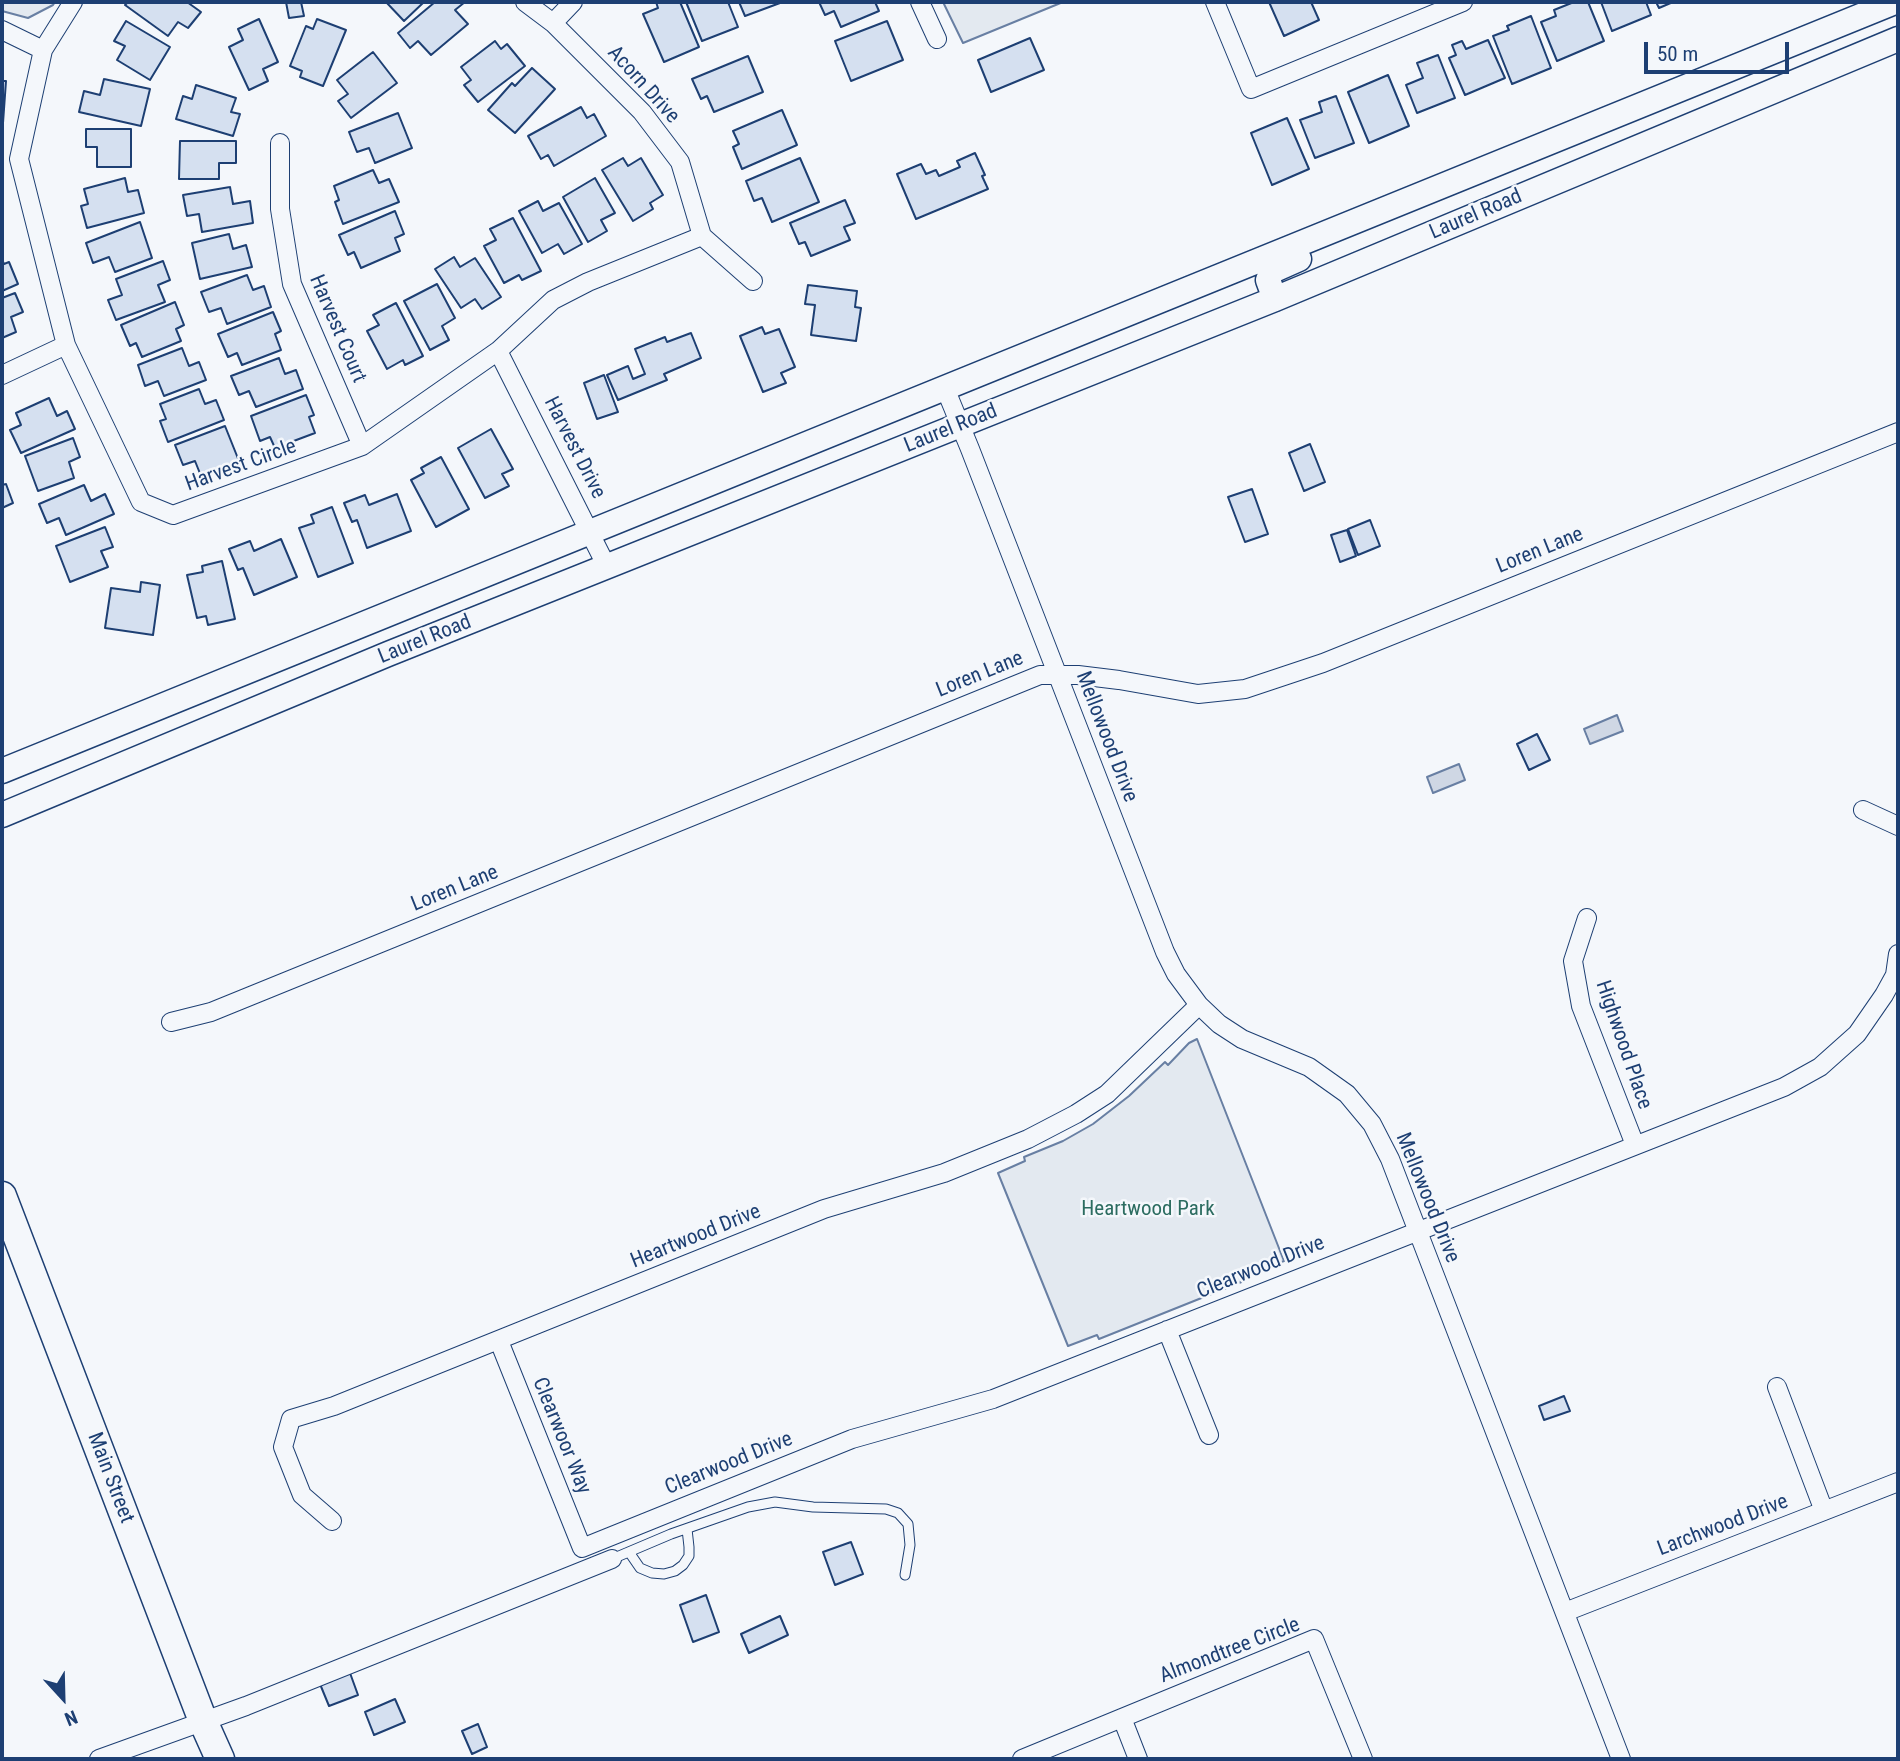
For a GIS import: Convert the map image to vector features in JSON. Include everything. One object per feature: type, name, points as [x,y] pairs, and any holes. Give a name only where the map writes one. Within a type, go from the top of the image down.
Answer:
[{"type":"main road","name":"Laurel Road","points":[[2,771],[1895,2]]},
{"type":"main road","name":"Laurel Road","points":[[2,815],[388,654],[1275,299],[1898,39]]},
{"type":"main road","points":[[1275,299],[1268,280],[1272,271],[1308,256],[1339,228]]},
{"type":"main road","name":"Main Street","points":[[2,1196],[203,1721],[220,1759]]},
{"type":"street","name":"Harvest Circle","points":[[74,2],[43,50],[19,159],[66,345],[141,502],[173,516],[362,446],[498,351],[553,300],[588,282],[702,236]]},
{"type":"street","name":"Acorn Drive","points":[[524,2],[552,23],[642,112],[680,163],[702,236]]},
{"type":"street","points":[[552,23],[573,2]]},
{"type":"street","points":[[920,2],[937,39]]},
{"type":"street","points":[[1215,2],[1251,89],[1463,2]]},
{"type":"street","points":[[2,30],[43,50]]},
{"type":"street","name":"Harvest Court","points":[[280,143],[280,209],[292,284],[362,446]]},
{"type":"street","points":[[702,236],[753,281]]},
{"type":"street","points":[[2,375],[66,345]]},
{"type":"street","name":"Harvest Drive","points":[[498,351],[607,567]]},
{"type":"street","name":"Mellowood Drive","points":[[945,388],[1165,953],[1176,974],[1199,1005],[1219,1024],[1242,1039],[1309,1067],[1347,1094],[1372,1124],[1390,1159],[1621,1759]]},
{"type":"street","name":"Loren Lane","points":[[171,1023],[211,1012],[1040,675],[1119,680],[1198,694],[1245,689],[1324,663],[1898,432]]},
{"type":"street","points":[[1863,810],[1898,826]]},
{"type":"street","name":"Highwood Place","points":[[1587,918],[1573,961],[1581,1006],[1635,1145]]},
{"type":"street","name":"Clearwood Drive","points":[[582,1548],[852,1439],[993,1398],[1784,1087],[1820,1067],[1857,1034],[1897,975],[1898,954]]},
{"type":"street","name":"Heartwood Drive","points":[[332,1521],[302,1494],[283,1447],[291,1419],[334,1406],[499,1341],[824,1209],[944,1173],[1028,1139],[1107,1094],[1199,1005]]},
{"type":"street","points":[[1167,1329],[1209,1435]]},
{"type":"street","name":"Clearwoor Way","points":[[499,1341],[582,1548]]},
{"type":"street","points":[[1777,1387],[1825,1511]]},
{"type":"street","name":"Larchwood Drive","points":[[1565,1612],[1898,1482]]},
{"type":"street","points":[[99,1759],[258,1701],[620,1555]]},
{"type":"street","name":"Almondtree Circle","points":[[1122,1718],[1314,1640],[1363,1759]]},
{"type":"street","points":[[1021,1759],[1122,1718],[1138,1759]]},
{"type":"lane","points":[[620,1555],[748,1507],[775,1502],[813,1507],[886,1509],[898,1513],[908,1524],[910,1545],[905,1575]]},
{"type":"lane","points":[[620,1555],[652,1573],[675,1571],[689,1556],[687,1529]]},
{"type":"green space","points":[[2,2],[55,2],[28,18],[2,11]]},
{"type":"green space","points":[[943,2],[1063,2],[963,43]]},
{"type":"green space","name":"Heartwood Park","points":[[1197,1039],[1284,1261],[1243,1277],[1244,1281],[1099,1339],[1097,1335],[1068,1346],[998,1173],[1025,1161],[1024,1157],[1063,1141],[1093,1124],[1129,1096],[1165,1062],[1168,1065],[1189,1043]]},
{"type":"shaded area","points":[[1617,715],[1623,731],[1590,744],[1584,729]]},
{"type":"shaded area","points":[[1459,764],[1465,780],[1433,793],[1427,777]]},
{"type":"building","points":[[128,2],[187,2],[201,12],[188,28],[178,22],[168,36],[125,5]]},
{"type":"building","points":[[286,2],[301,2],[304,16],[289,18]]},
{"type":"building","points":[[386,2],[424,2],[404,21]]},
{"type":"building","points":[[435,2],[465,2],[455,10],[468,24],[431,55],[418,41],[410,48],[398,33]]},
{"type":"building","points":[[656,2],[680,2],[699,47],[664,62],[643,14],[658,8]]},
{"type":"building","points":[[686,2],[728,2],[738,27],[702,41]]},
{"type":"building","points":[[739,2],[779,2],[780,3],[745,16]]},
{"type":"building","points":[[819,2],[875,2],[879,11],[841,27],[834,11],[825,15]]},
{"type":"building","points":[[1269,2],[1311,2],[1319,20],[1284,36]]},
{"type":"building","points":[[1574,2],[1588,2],[1604,41],[1557,61],[1541,22],[1556,16],[1554,10]]},
{"type":"building","points":[[1601,2],[1646,2],[1651,15],[1612,31]]},
{"type":"building","points":[[1656,2],[1673,2],[1659,8]]},
{"type":"building","points":[[1531,16],[1551,68],[1512,84],[1493,36],[1509,30],[1507,26]]},
{"type":"building","points":[[259,19],[278,62],[263,69],[268,81],[249,90],[229,47],[243,40],[238,29]]},
{"type":"building","points":[[317,19],[346,30],[323,86],[300,77],[302,71],[290,66],[306,26],[313,29]]},
{"type":"building","points":[[126,21],[170,47],[150,80],[117,60],[125,46],[114,41]]},
{"type":"building","points":[[887,21],[903,60],[851,81],[835,41]]},
{"type":"building","points":[[1030,38],[1044,70],[991,92],[978,60]]},
{"type":"building","points":[[1488,40],[1505,78],[1465,95],[1449,58],[1456,55],[1452,45],[1462,41],[1466,49]]},
{"type":"building","points":[[495,41],[501,49],[507,44],[525,66],[478,102],[464,85],[471,80],[461,67]]},
{"type":"building","points":[[373,52],[397,83],[351,118],[338,101],[348,94],[337,80]]},
{"type":"building","points":[[1438,55],[1455,98],[1417,113],[1406,85],[1423,78],[1417,63]]},
{"type":"building","points":[[748,56],[763,92],[714,112],[707,96],[701,99],[692,79]]},
{"type":"building","points":[[532,68],[555,89],[515,133],[488,110],[512,83],[515,86]]},
{"type":"building","points":[[1388,75],[1409,126],[1369,143],[1348,92]]},
{"type":"building","points":[[104,79],[150,89],[141,126],[79,112],[84,91],[100,95]]},
{"type":"building","points":[[2,81],[6,81],[3,123],[2,123]]},
{"type":"building","points":[[196,85],[236,98],[231,112],[240,114],[233,136],[176,119],[183,96],[192,99]]},
{"type":"building","points":[[1336,96],[1354,143],[1315,158],[1300,120],[1322,112],[1319,102]]},
{"type":"building","points":[[581,107],[587,118],[594,114],[606,136],[554,166],[548,155],[541,159],[528,136]]},
{"type":"building","points":[[782,110],[797,145],[742,169],[733,147],[739,144],[733,131]]},
{"type":"building","points":[[398,113],[412,148],[375,163],[369,148],[357,152],[349,132]]},
{"type":"building","points":[[1287,118],[1309,169],[1272,185],[1251,133]]},
{"type":"building","points":[[86,129],[131,129],[131,167],[97,167],[97,147],[86,147]]},
{"type":"building","points":[[180,141],[236,141],[236,163],[219,163],[219,179],[179,179]]},
{"type":"building","points":[[975,153],[988,189],[916,219],[897,174],[921,164],[926,174],[936,170],[939,176],[960,167],[957,161]]},
{"type":"building","points":[[623,158],[628,166],[641,158],[663,195],[650,203],[653,209],[633,221],[602,170]]},
{"type":"building","points":[[800,158],[819,202],[772,222],[762,198],[754,201],[746,181]]},
{"type":"building","points":[[373,170],[379,183],[389,179],[399,202],[343,224],[335,202],[339,200],[334,186]]},
{"type":"building","points":[[125,178],[128,192],[138,190],[144,213],[87,228],[81,206],[88,204],[84,189]]},
{"type":"building","points":[[595,178],[615,213],[601,220],[607,231],[588,242],[563,197]]},
{"type":"building","points":[[230,187],[233,204],[250,201],[253,223],[202,232],[199,214],[187,216],[183,195]]},
{"type":"building","points":[[845,200],[855,223],[844,227],[850,240],[811,256],[805,242],[799,244],[790,223]]},
{"type":"building","points":[[538,201],[543,211],[559,203],[582,244],[564,254],[558,244],[542,253],[519,211]]},
{"type":"building","points":[[395,211],[404,234],[395,238],[400,251],[361,268],[354,252],[348,255],[339,235]]},
{"type":"building","points":[[513,218],[541,271],[522,280],[519,275],[504,283],[484,246],[496,240],[490,229]]},
{"type":"building","points":[[140,222],[152,258],[115,272],[109,257],[93,263],[86,243]]},
{"type":"building","points":[[229,234],[233,249],[246,245],[252,267],[200,279],[192,243]]},
{"type":"building","points":[[454,257],[460,267],[475,258],[501,297],[482,309],[475,299],[461,308],[435,269]]},
{"type":"building","points":[[2,259],[4,264],[9,262],[18,284],[2,291]]},
{"type":"building","points":[[163,261],[170,280],[158,285],[165,302],[116,320],[108,300],[122,295],[116,279]]},
{"type":"building","points":[[247,275],[253,290],[264,286],[271,307],[227,324],[221,308],[209,312],[201,292]]},
{"type":"building","points":[[437,284],[455,318],[442,326],[449,340],[430,350],[404,301]]},
{"type":"building","points":[[808,285],[857,291],[855,307],[861,308],[856,341],[811,335],[815,305],[805,304]]},
{"type":"building","points":[[15,293],[23,312],[11,317],[16,332],[2,338],[2,298]]},
{"type":"building","points":[[175,302],[184,325],[176,329],[181,341],[142,357],[136,343],[130,346],[121,325]]},
{"type":"building","points":[[396,303],[423,356],[405,365],[403,360],[387,369],[367,331],[379,325],[373,315]]},
{"type":"building","points":[[273,312],[281,331],[275,334],[281,350],[242,365],[237,353],[228,357],[218,334]]},
{"type":"building","points":[[762,327],[765,334],[779,329],[795,367],[781,373],[786,383],[763,392],[740,336]]},
{"type":"building","points":[[691,333],[701,358],[664,374],[667,380],[618,400],[607,375],[628,366],[633,379],[645,374],[635,349],[665,337],[667,342]]},
{"type":"building","points":[[182,348],[189,366],[199,362],[206,380],[164,396],[158,381],[145,386],[138,365]]},
{"type":"building","points":[[279,358],[285,374],[296,370],[303,389],[256,407],[249,391],[239,395],[231,376]]},
{"type":"building","points":[[604,375],[618,412],[597,419],[584,383]]},
{"type":"building","points":[[199,389],[205,404],[216,400],[224,420],[168,442],[160,421],[166,419],[160,404]]},
{"type":"building","points":[[306,395],[314,415],[309,417],[315,433],[275,448],[270,437],[260,441],[251,416]]},
{"type":"building","points":[[49,398],[57,416],[67,411],[75,429],[21,453],[10,430],[21,425],[16,413]]},
{"type":"building","points":[[225,426],[239,461],[201,476],[195,461],[183,465],[175,445]]},
{"type":"building","points":[[491,429],[513,469],[502,474],[509,486],[485,498],[458,448]]},
{"type":"building","points":[[73,438],[80,457],[69,462],[74,478],[38,491],[25,456]]},
{"type":"building","points":[[1310,444],[1325,482],[1304,491],[1289,453]]},
{"type":"building","points":[[441,457],[469,509],[436,527],[411,480],[424,473],[421,468]]},
{"type":"building","points":[[6,484],[13,503],[2,508],[2,485]]},
{"type":"building","points":[[84,485],[91,501],[105,494],[114,514],[66,535],[59,518],[47,523],[39,504]]},
{"type":"building","points":[[1252,489],[1268,534],[1245,542],[1228,497]]},
{"type":"building","points":[[397,494],[411,531],[367,548],[357,520],[352,522],[344,503],[365,495],[369,505]]},
{"type":"building","points":[[332,507],[353,563],[318,577],[299,528],[314,523],[311,515]]},
{"type":"building","points":[[1370,520],[1380,546],[1358,555],[1348,529]]},
{"type":"building","points":[[105,527],[113,547],[101,551],[108,567],[70,582],[56,546]]},
{"type":"building","points":[[1347,530],[1356,556],[1340,562],[1331,535]]},
{"type":"building","points":[[281,539],[297,577],[254,595],[243,568],[238,570],[229,549],[250,541],[254,551]]},
{"type":"building","points":[[222,561],[235,619],[208,625],[206,616],[197,618],[187,575],[203,572],[202,566]]},
{"type":"building","points":[[141,582],[160,585],[153,635],[105,628],[111,588],[140,592]]},
{"type":"building","points":[[1537,734],[1550,760],[1529,770],[1517,744]]},
{"type":"building","points":[[1564,1396],[1570,1411],[1544,1420],[1539,1406]]},
{"type":"building","points":[[851,1542],[863,1574],[835,1585],[823,1552]]},
{"type":"building","points":[[706,1595],[719,1632],[693,1642],[680,1605]]},
{"type":"building","points":[[780,1616],[788,1635],[749,1653],[741,1634]]},
{"type":"building","points":[[350,1673],[358,1695],[329,1706],[320,1684]]},
{"type":"building","points":[[395,1699],[405,1722],[374,1735],[365,1712]]},
{"type":"building","points":[[478,1724],[487,1747],[472,1754],[462,1731]]}]
